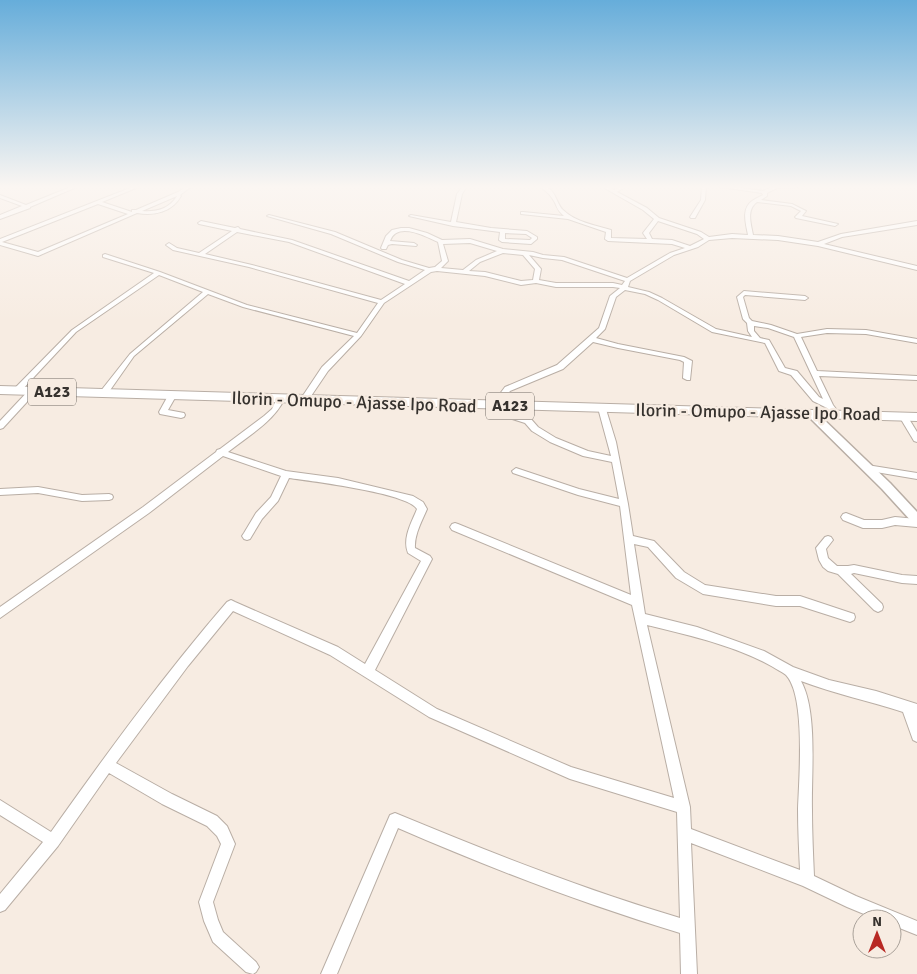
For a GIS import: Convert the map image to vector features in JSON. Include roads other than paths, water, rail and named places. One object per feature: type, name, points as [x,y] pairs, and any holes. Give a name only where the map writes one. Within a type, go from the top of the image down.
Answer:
[{"type":"highway","name":"Ilorin - Omupo - Ajasse Ipo Road","points":[[0,390],[813,415],[833,410],[917,416]]},
{"type":"street","points":[[0,242],[25,231]]},
{"type":"street","points":[[0,242],[38,254],[89,231]]},
{"type":"street","points":[[200,254],[234,231]]},
{"type":"street","points":[[248,231],[305,245],[408,283]]},
{"type":"street","points":[[327,231],[429,270]]},
{"type":"street","points":[[382,253],[387,236],[394,231]]},
{"type":"street","points":[[416,231],[441,242],[470,241],[502,250],[536,252],[540,256],[561,259],[592,268],[610,276],[628,280]]},
{"type":"street","points":[[503,231],[502,240],[531,242],[535,238],[526,233],[514,231]]},
{"type":"street","points":[[609,231],[608,239],[650,240],[682,244],[690,248]]},
{"type":"street","points":[[647,231],[646,233],[650,240]]},
{"type":"street","points":[[695,231],[708,239]]},
{"type":"street","points":[[750,231],[751,236]]},
{"type":"street","points":[[825,231],[828,240]]},
{"type":"street","points":[[818,244],[869,231]]},
{"type":"street","points":[[616,460],[586,454],[553,440],[535,429],[528,421],[506,414],[502,406],[502,396],[505,390],[560,367],[602,329],[613,296],[624,288],[628,280],[672,254],[708,239],[751,236],[818,244],[917,268]]},
{"type":"street","points":[[386,244],[391,242],[414,245]]},
{"type":"street","points":[[437,269],[446,261],[441,242]]},
{"type":"street","points":[[168,245],[175,249],[281,274],[382,302]]},
{"type":"street","points":[[464,272],[473,262],[481,258],[492,257],[502,250]]},
{"type":"street","points":[[526,252],[538,269],[536,281]]},
{"type":"street","points":[[105,256],[158,273],[245,306],[359,335]]},
{"type":"street","points":[[304,400],[324,369],[359,335],[382,302],[429,270],[437,269],[485,274],[514,282],[536,281],[556,284],[613,285],[647,293],[714,332],[768,341],[782,370],[794,373],[816,399],[833,410]]},
{"type":"street","points":[[17,390],[74,331],[158,273]]},
{"type":"street","points":[[601,286],[613,296]]},
{"type":"street","points":[[103,394],[132,354],[208,291]]},
{"type":"street","points":[[805,298],[744,293],[740,298],[746,319],[750,322],[769,326],[797,336],[827,331],[866,332],[917,341]]},
{"type":"street","points":[[750,322],[751,331],[758,340]]},
{"type":"street","points":[[797,336],[833,410]]},
{"type":"street","points":[[591,339],[682,358],[688,361],[687,378]]},
{"type":"street","points":[[814,373],[917,378]]},
{"type":"street","points":[[0,426],[33,391]]},
{"type":"street","points":[[172,396],[163,412],[181,415]]},
{"type":"street","points":[[0,613],[146,510],[267,418],[275,410],[280,400]]},
{"type":"street","points":[[602,408],[616,460],[624,504],[637,602],[683,807],[689,974]]},
{"type":"street","points":[[813,415],[917,521]]},
{"type":"street","points":[[903,416],[914,431],[917,439]]},
{"type":"street","points":[[220,452],[286,474],[338,481],[392,493],[413,499],[420,504],[422,508],[410,543],[411,550],[427,559],[368,671]]},
{"type":"street","points":[[867,468],[917,476]]},
{"type":"street","points":[[516,471],[578,492],[624,504]]},
{"type":"street","points":[[246,536],[259,516],[275,499],[286,474]]},
{"type":"street","points":[[0,500],[14,490]]},
{"type":"street","points":[[0,492],[38,490],[82,498],[109,497]]},
{"type":"street","points":[[846,517],[862,524],[917,521]]},
{"type":"street","points":[[455,527],[637,602]]},
{"type":"street","points":[[629,539],[651,544],[680,575],[703,589],[776,601],[800,601],[850,618]]},
{"type":"street","points":[[828,540],[821,548],[821,556],[826,564],[848,572],[854,569],[902,579],[917,580]]},
{"type":"street","points":[[840,570],[878,608]]},
{"type":"street","points":[[0,904],[53,841],[106,764],[200,641],[231,605],[334,651],[433,713],[570,773],[683,807]]},
{"type":"street","points":[[641,618],[714,638],[764,656],[790,671],[829,686],[876,697],[913,709],[917,736]]},
{"type":"street","points":[[790,671],[800,690],[804,706],[807,880]]},
{"type":"street","points":[[106,764],[167,799],[212,821],[222,831],[228,844],[206,902],[218,937],[251,968]]},
{"type":"street","points":[[0,807],[53,841]]},
{"type":"street","points":[[329,974],[395,820],[490,861],[562,888],[688,928]]},
{"type":"street","points":[[684,833],[807,880],[852,902],[917,928]]}]
